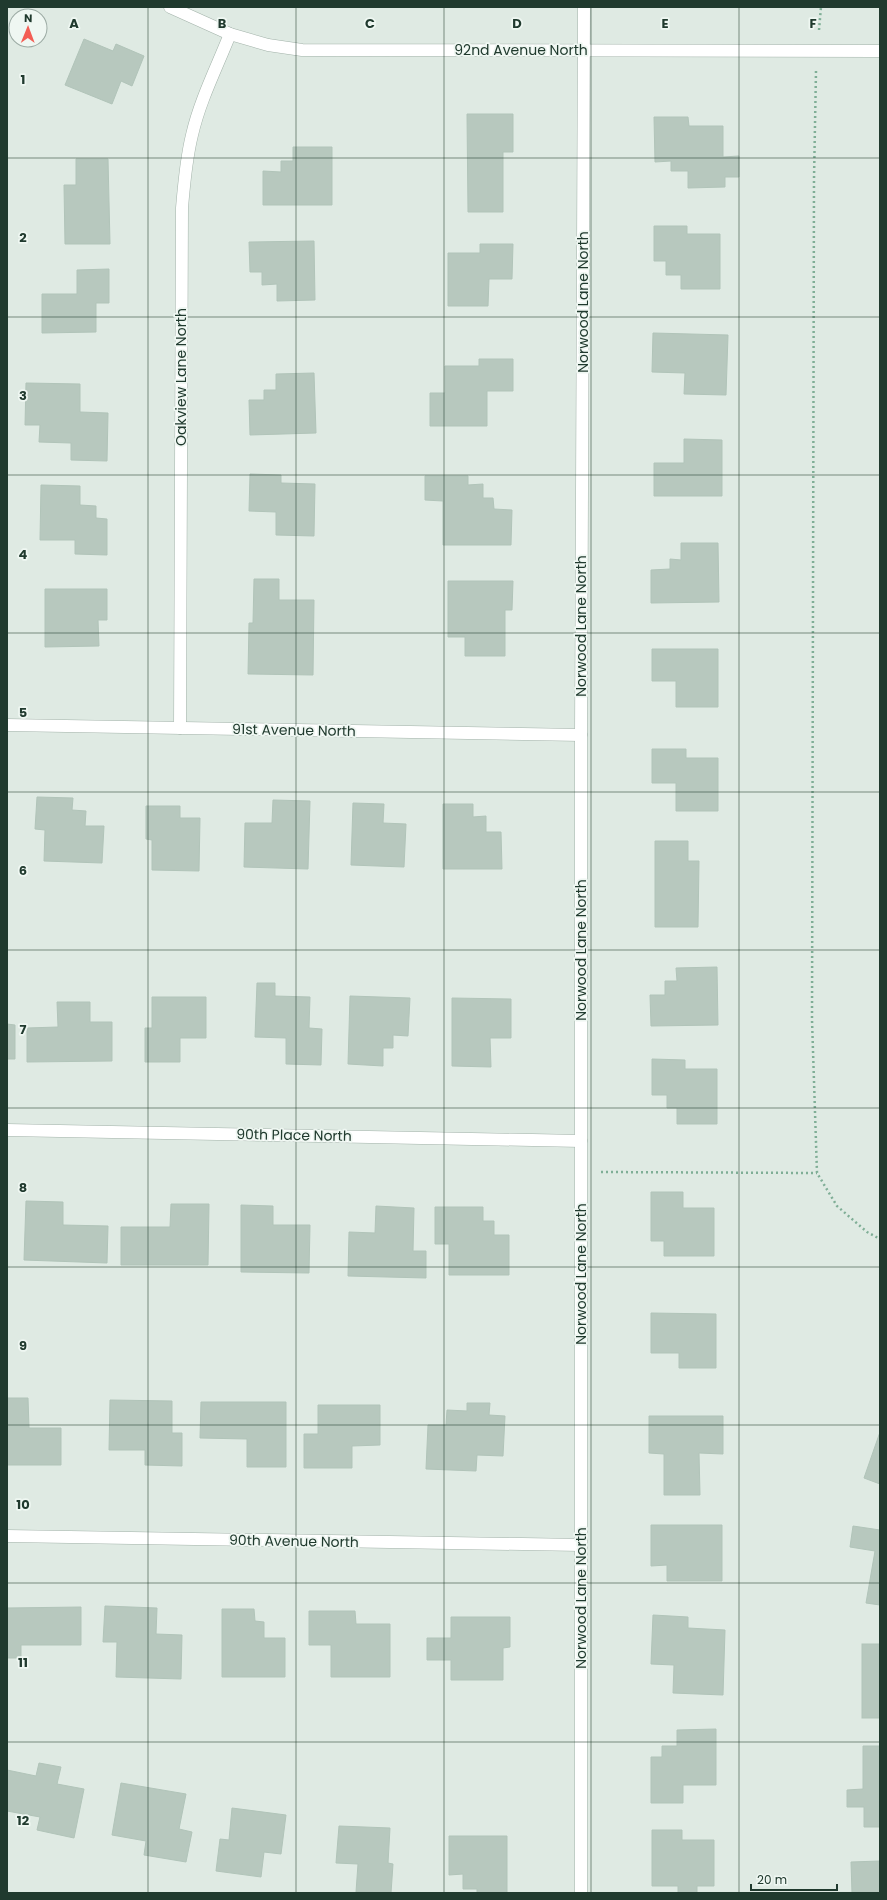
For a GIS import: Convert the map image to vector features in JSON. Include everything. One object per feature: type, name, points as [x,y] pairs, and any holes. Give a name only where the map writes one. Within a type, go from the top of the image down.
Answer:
[{"type":"street","name":"92nd Avenue North","points":[[170,7],[230,34],[268,45],[302,50],[880,50]]},
{"type":"street","name":"Norwood Lane North","points":[[581,1893],[581,735],[584,7]]},
{"type":"street","name":"Oakview Lane North","points":[[180,728],[182,208],[184,181],[192,135],[197,118],[230,34]]},
{"type":"street","name":"91st Avenue North","points":[[7,725],[581,735]]},
{"type":"street","name":"90th Place North","points":[[7,1130],[581,1140]]},
{"type":"street","name":"90th Avenue North","points":[[7,1536],[581,1545]]},
{"type":"path","points":[[821,7],[817,50],[814,179],[812,1020],[817,1173],[837,1206],[866,1232],[880,1239]]},
{"type":"path","points":[[581,1170],[801,1174],[817,1173]]},
{"type":"building","points":[[84,39],[113,51],[116,44],[144,56],[132,86],[121,81],[112,104],[65,85]]},
{"type":"building","points":[[467,114],[513,114],[513,152],[503,152],[503,212],[468,212]]},
{"type":"building","points":[[654,117],[688,117],[689,126],[723,126],[723,157],[739,156],[739,177],[725,177],[725,187],[688,188],[688,171],[671,171],[671,161],[655,162]]},
{"type":"building","points":[[293,147],[332,147],[332,205],[263,205],[263,171],[281,172],[281,161],[293,161]]},
{"type":"building","points":[[76,159],[108,159],[110,244],[65,244],[64,185],[76,185]]},
{"type":"building","points":[[654,226],[687,226],[687,234],[720,234],[720,289],[681,289],[681,275],[666,275],[666,261],[654,261]]},
{"type":"building","points":[[314,241],[315,300],[277,301],[277,284],[262,285],[262,272],[250,272],[249,242]]},
{"type":"building","points":[[480,244],[513,244],[512,279],[489,279],[488,306],[448,306],[448,253],[480,253]]},
{"type":"building","points":[[109,269],[109,303],[96,303],[96,332],[42,333],[42,294],[77,294],[77,270]]},
{"type":"building","points":[[653,333],[728,335],[726,395],[684,394],[685,373],[652,372]]},
{"type":"building","points":[[479,359],[513,359],[513,391],[487,391],[487,426],[430,426],[430,393],[445,393],[445,366],[479,366]]},
{"type":"building","points":[[314,373],[316,433],[250,435],[249,400],[264,400],[264,390],[276,390],[276,374]]},
{"type":"building","points":[[26,383],[80,384],[80,412],[108,413],[107,461],[71,460],[71,443],[39,442],[40,425],[25,425]]},
{"type":"building","points":[[684,439],[722,440],[722,496],[654,496],[654,463],[684,463]]},
{"type":"building","points":[[250,474],[281,475],[281,483],[315,484],[314,536],[276,535],[276,512],[249,511]]},
{"type":"building","points":[[425,476],[468,476],[468,485],[483,484],[483,498],[493,498],[494,509],[512,510],[511,545],[443,545],[443,501],[425,500]]},
{"type":"building","points":[[41,485],[80,486],[80,505],[96,506],[96,518],[107,519],[107,555],[75,554],[75,540],[40,540]]},
{"type":"building","points":[[681,543],[718,543],[719,602],[651,603],[651,570],[670,569],[670,559],[681,560]]},
{"type":"building","points":[[254,579],[279,579],[279,600],[314,600],[313,675],[248,674],[249,623],[253,623]]},
{"type":"building","points":[[448,581],[513,581],[512,610],[505,610],[505,656],[465,656],[465,637],[448,637]]},
{"type":"building","points":[[45,589],[107,589],[107,620],[98,620],[99,646],[45,647]]},
{"type":"building","points":[[652,649],[718,649],[718,707],[676,707],[676,681],[652,681]]},
{"type":"building","points":[[652,749],[686,749],[686,758],[718,758],[718,811],[676,811],[676,783],[652,783]]},
{"type":"building","points":[[37,797],[73,798],[72,810],[86,811],[85,826],[104,826],[102,863],[44,861],[45,830],[35,829]]},
{"type":"building","points":[[273,800],[310,801],[308,869],[244,867],[245,823],[272,823]]},
{"type":"building","points":[[353,803],[384,804],[383,823],[406,824],[404,867],[351,865]]},
{"type":"building","points":[[443,804],[473,804],[473,817],[486,816],[486,832],[501,832],[502,869],[443,869]]},
{"type":"building","points":[[146,806],[180,806],[180,818],[200,818],[199,871],[152,870],[152,840],[146,839]]},
{"type":"building","points":[[655,841],[688,841],[688,861],[699,861],[698,927],[655,927]]},
{"type":"building","points":[[717,967],[718,1025],[651,1026],[650,995],[665,995],[665,981],[677,981],[676,968]]},
{"type":"building","points":[[257,983],[275,983],[275,996],[310,997],[309,1028],[322,1029],[321,1065],[286,1064],[286,1038],[255,1037]]},
{"type":"building","points":[[350,996],[410,998],[408,1036],[393,1035],[393,1048],[383,1048],[383,1066],[348,1064]]},
{"type":"building","points":[[152,997],[206,997],[206,1038],[180,1038],[180,1062],[145,1062],[145,1028],[152,1028]]},
{"type":"building","points":[[452,998],[511,999],[511,1038],[490,1038],[491,1067],[452,1066]]},
{"type":"building","points":[[57,1002],[90,1002],[90,1022],[112,1022],[112,1061],[27,1062],[27,1028],[58,1027]]},
{"type":"building","points":[[7,1024],[15,1025],[15,1059],[7,1059]]},
{"type":"building","points":[[652,1059],[685,1060],[685,1069],[717,1069],[717,1124],[677,1124],[677,1108],[667,1108],[667,1095],[652,1095]]},
{"type":"building","points":[[651,1192],[683,1192],[683,1208],[714,1208],[714,1256],[664,1256],[664,1241],[651,1241]]},
{"type":"building","points":[[26,1201],[63,1202],[63,1225],[108,1226],[107,1263],[24,1260]]},
{"type":"building","points":[[171,1204],[209,1204],[208,1265],[121,1265],[121,1227],[170,1227]]},
{"type":"building","points":[[241,1205],[273,1206],[273,1225],[310,1225],[309,1273],[241,1272]]},
{"type":"building","points":[[376,1206],[414,1208],[413,1251],[426,1251],[426,1278],[348,1276],[349,1232],[375,1233]]},
{"type":"building","points":[[435,1207],[483,1207],[483,1221],[494,1221],[494,1235],[509,1235],[509,1275],[449,1275],[449,1244],[435,1244]]},
{"type":"building","points":[[651,1313],[716,1314],[716,1368],[679,1368],[679,1353],[651,1353]]},
{"type":"building","points":[[7,1398],[28,1398],[29,1428],[61,1428],[61,1465],[7,1465]]},
{"type":"building","points":[[110,1400],[172,1401],[172,1433],[182,1433],[182,1466],[145,1465],[145,1450],[109,1450]]},
{"type":"building","points":[[201,1402],[286,1402],[286,1467],[247,1467],[247,1439],[200,1438]]},
{"type":"building","points":[[467,1403],[490,1403],[489,1415],[505,1416],[503,1456],[477,1455],[476,1471],[426,1469],[428,1425],[446,1425],[447,1410],[467,1411]]},
{"type":"building","points":[[318,1405],[380,1405],[380,1445],[352,1446],[352,1468],[304,1468],[304,1434],[318,1434]]},
{"type":"building","points":[[649,1416],[723,1416],[723,1454],[699,1453],[700,1495],[664,1495],[664,1454],[649,1453]]},
{"type":"building","points":[[880,1432],[880,1484],[864,1478]]},
{"type":"building","points":[[651,1525],[722,1525],[722,1581],[667,1581],[667,1565],[651,1566]]},
{"type":"building","points":[[853,1526],[880,1530],[880,1605],[866,1603],[875,1551],[850,1547]]},
{"type":"building","points":[[105,1606],[157,1608],[156,1634],[182,1635],[181,1679],[116,1677],[117,1642],[103,1642]]},
{"type":"building","points":[[81,1607],[81,1645],[21,1645],[21,1658],[7,1658],[7,1608]]},
{"type":"building","points":[[222,1609],[254,1609],[255,1621],[264,1622],[264,1638],[285,1638],[285,1677],[222,1677]]},
{"type":"building","points":[[309,1611],[355,1611],[356,1624],[390,1624],[390,1677],[331,1677],[331,1645],[309,1645]]},
{"type":"building","points":[[653,1615],[688,1617],[688,1628],[725,1630],[723,1695],[673,1693],[674,1665],[651,1664]]},
{"type":"building","points":[[451,1617],[510,1617],[510,1647],[503,1648],[503,1680],[451,1680],[451,1660],[427,1660],[427,1638],[451,1638]]},
{"type":"building","points":[[862,1644],[880,1644],[880,1718],[862,1718]]},
{"type":"building","points":[[716,1729],[716,1785],[683,1785],[683,1803],[651,1803],[651,1757],[662,1757],[662,1746],[677,1746],[677,1730]]},
{"type":"building","points":[[863,1746],[880,1746],[880,1827],[864,1827],[864,1807],[847,1807],[847,1790],[863,1789]]},
{"type":"building","points":[[39,1763],[61,1767],[57,1784],[84,1789],[74,1838],[37,1830],[40,1817],[7,1811],[7,1770],[36,1776]]},
{"type":"building","points":[[121,1783],[186,1794],[179,1829],[192,1832],[186,1862],[144,1855],[146,1841],[112,1835]]},
{"type":"building","points":[[232,1808],[286,1815],[281,1854],[264,1852],[261,1877],[216,1871],[220,1839],[229,1840]]},
{"type":"building","points":[[339,1826],[390,1828],[388,1863],[393,1864],[391,1893],[356,1892],[358,1864],[336,1863]]},
{"type":"building","points":[[652,1830],[682,1830],[682,1840],[714,1840],[714,1886],[697,1886],[697,1893],[678,1893],[678,1886],[652,1886]]},
{"type":"building","points":[[449,1836],[507,1836],[507,1893],[477,1893],[477,1889],[463,1889],[463,1874],[449,1875]]},
{"type":"building","points":[[880,1861],[880,1893],[852,1893],[851,1862]]}]
